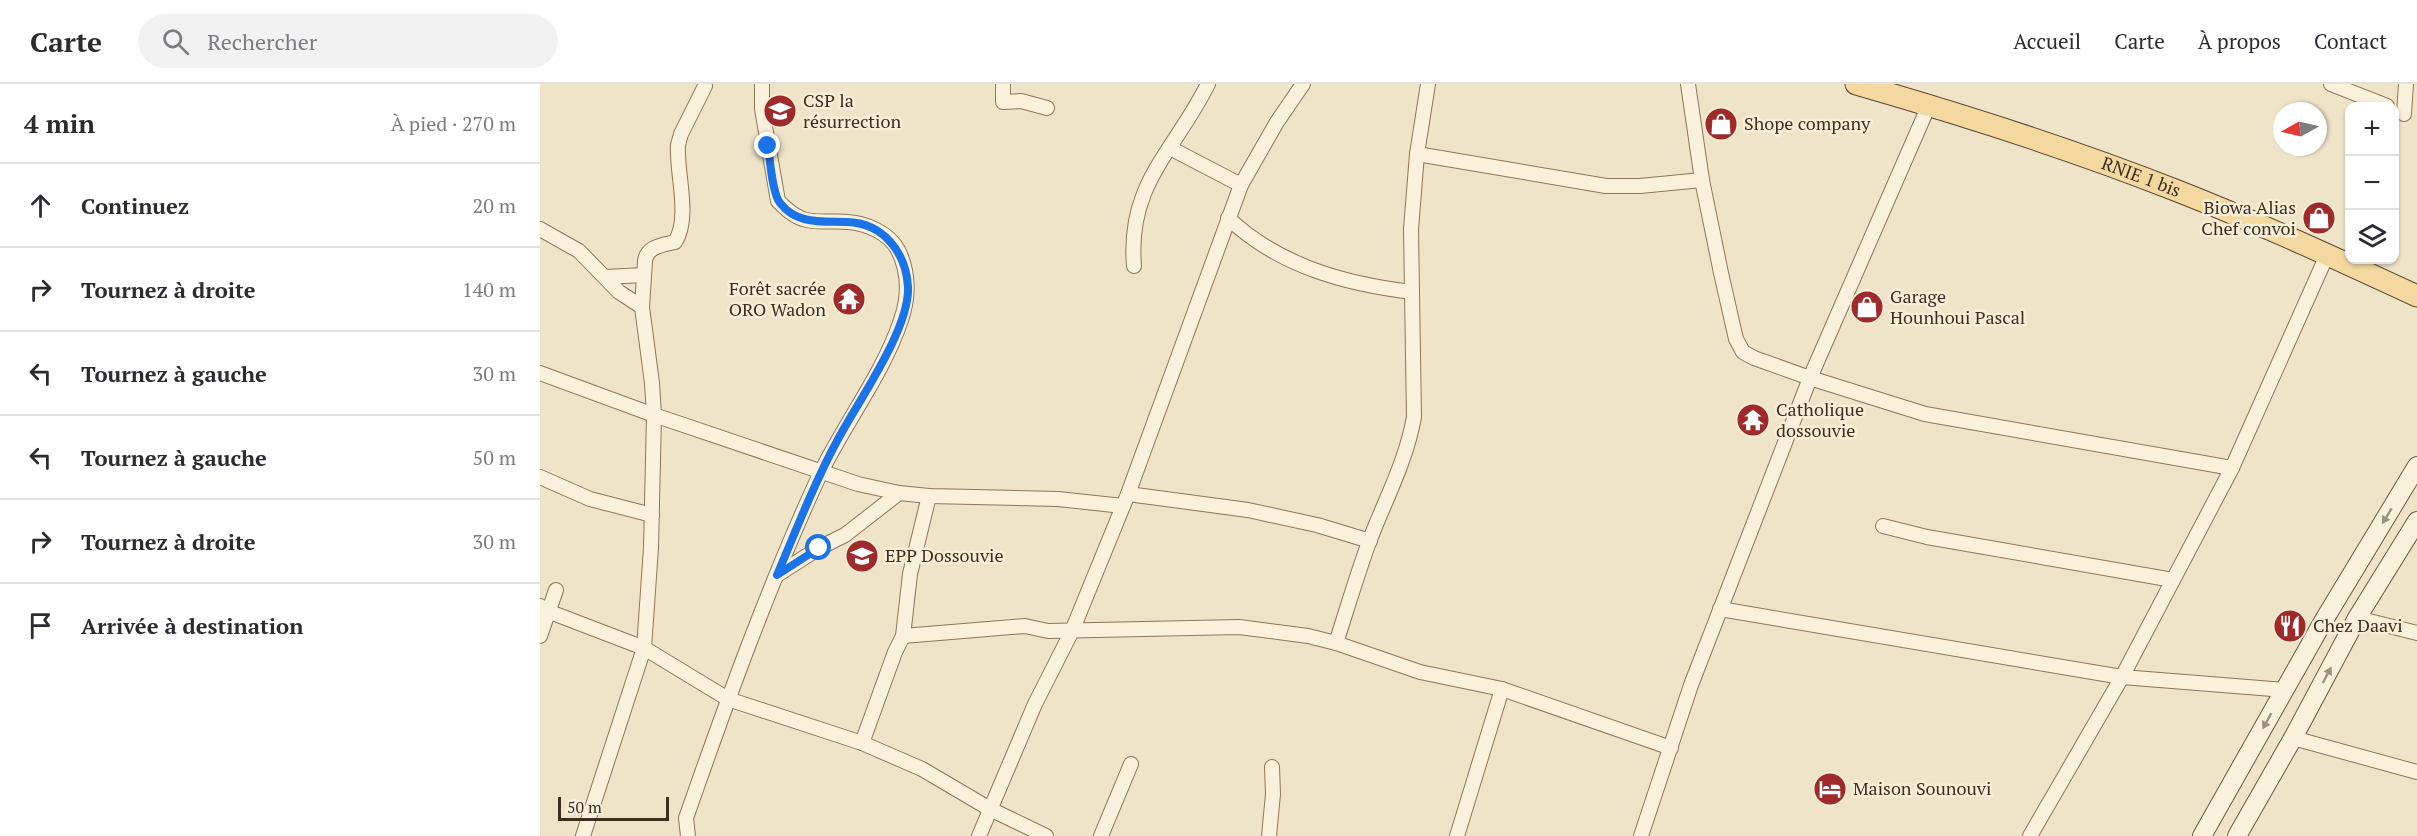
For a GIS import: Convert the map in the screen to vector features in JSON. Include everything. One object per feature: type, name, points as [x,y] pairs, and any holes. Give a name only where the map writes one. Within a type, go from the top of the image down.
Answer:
[{"type":"main road","name":"RNIE 1 bis","points":[[1856,84],[1929,105],[2175,190],[2417,296]]},
{"type":"main road","points":[[2202,836],[2417,466]]},
{"type":"main road","points":[[2236,836],[2294,738],[2357,618],[2417,521]]},
{"type":"street","points":[[682,836],[686,818],[728,699],[777,575],[821,473],[891,346],[902,318],[908,289],[897,248],[885,235],[873,228],[849,222],[818,222],[802,219],[789,212],[778,201],[762,109],[762,84]]},
{"type":"street","points":[[1003,84],[1003,102],[1022,102],[1047,108]]},
{"type":"street","points":[[1134,266],[1134,230],[1137,210],[1151,176],[1208,84]]},
{"type":"street","points":[[979,836],[1035,704],[1072,630],[1125,500],[1241,185],[1277,122],[1303,84]]},
{"type":"street","points":[[1336,643],[1370,541],[1396,479],[1411,435],[1414,417],[1411,229],[1428,84]]},
{"type":"street","points":[[1688,84],[1702,180],[1731,317],[1740,347],[1754,358],[1925,414],[2232,468]]},
{"type":"street","points":[[2331,84],[2377,102]]},
{"type":"street","points":[[2405,114],[2406,84]]},
{"type":"street","points":[[583,836],[644,648],[652,515],[654,415],[642,307],[646,254],[652,248],[675,242],[678,237],[682,219],[678,145],[681,134],[707,85]]},
{"type":"street","points":[[1641,836],[1691,685],[1810,378],[1929,105]]},
{"type":"street","points":[[1170,148],[1241,185]]},
{"type":"street","points":[[1418,154],[1606,186],[1640,186],[1702,180]]},
{"type":"street","points":[[1228,218],[1274,251],[1319,273],[1371,287],[1412,292]]},
{"type":"street","points":[[540,229],[579,251],[619,292],[642,307]]},
{"type":"street","points":[[2030,836],[2122,677],[2232,468],[2327,255]]},
{"type":"street","points":[[606,277],[644,275]]},
{"type":"street","points":[[540,373],[821,473],[899,493],[929,496],[1125,500],[1260,512],[1317,525],[1370,541]]},
{"type":"street","points":[[540,477],[590,500],[652,515]]},
{"type":"street","points":[[777,575],[819,548],[845,535],[899,493]]},
{"type":"street","points":[[862,742],[894,652],[903,636],[910,574],[929,496]]},
{"type":"street","points":[[1883,526],[1927,537],[2174,580]]},
{"type":"street","points":[[540,636],[545,609],[556,590]]},
{"type":"street","points":[[545,609],[644,648],[728,699],[862,742],[940,778],[990,809],[1046,836]]},
{"type":"street","points":[[1720,609],[2122,677],[2285,690]]},
{"type":"street","points":[[2357,618],[2417,633]]},
{"type":"street","points":[[903,636],[1025,626],[1048,630],[1239,627],[1297,635],[1336,643],[1420,672],[1502,688],[1671,748]]},
{"type":"street","points":[[1457,836],[1502,688]]},
{"type":"street","points":[[2294,738],[2417,772]]},
{"type":"street","points":[[1101,836],[1131,764]]},
{"type":"street","points":[[1269,836],[1273,794],[1272,767]]},
{"type":"street","points":[[686,818],[688,836]]},
{"type":"place","name":"CSP la résurrection","points":[[780,111]]},
{"type":"place","name":"Shope company","points":[[1721,124]]},
{"type":"place","name":"Biowa Alias Chef convoi","points":[[2319,218]]},
{"type":"place","name":"Forêt sacrée ORO Wadon","points":[[849,299]]},
{"type":"place","name":"Garage Hounhoui Pascal","points":[[1867,307]]},
{"type":"place","name":"Catholique dossouvie","points":[[1753,420]]},
{"type":"place","name":"EPP Dossouvie","points":[[862,556]]},
{"type":"place","name":"Chez Daavi","points":[[2290,626]]},
{"type":"place","name":"Maison Sounouvi","points":[[1830,789]]},
{"type":"route","points":[[768,146],[778,201],[789,212],[802,219],[818,222],[849,222],[873,228],[885,235],[897,248],[908,289],[902,318],[891,346],[836,442],[777,575],[819,548]]}]
